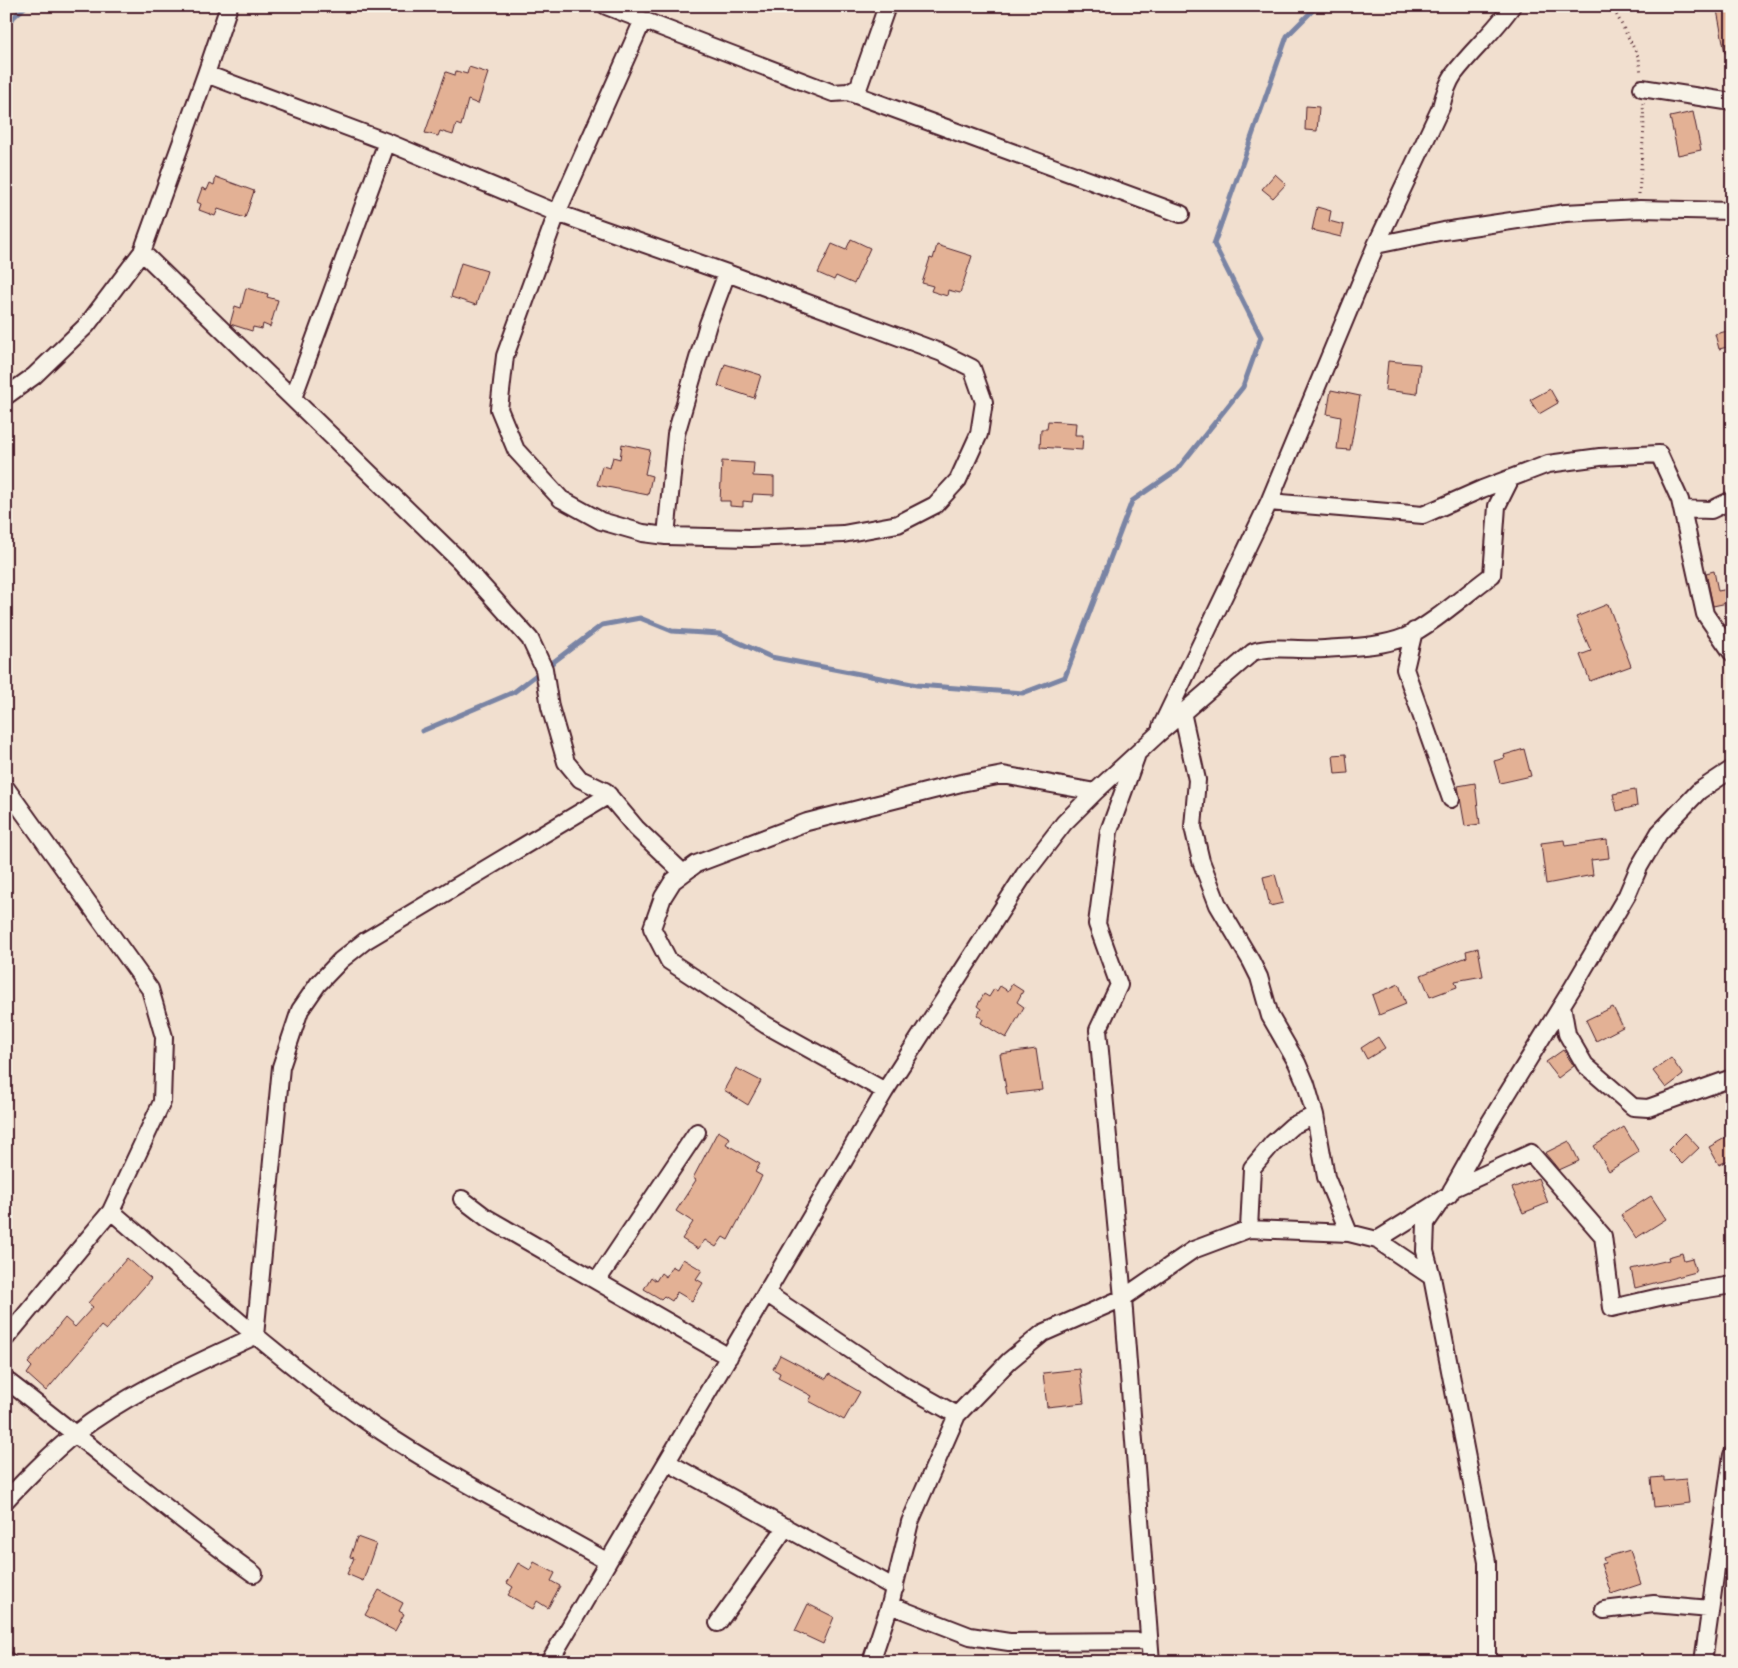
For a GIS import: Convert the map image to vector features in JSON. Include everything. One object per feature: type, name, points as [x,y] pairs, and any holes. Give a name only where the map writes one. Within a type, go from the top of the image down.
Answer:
[{"type":"street","points":[[6,396],[34,376],[87,326],[142,252],[229,6]]},
{"type":"street","points":[[606,6],[635,14],[833,93],[848,92],[1181,214]]},
{"type":"street","points":[[848,92],[859,86],[887,6]]},
{"type":"street","points":[[1158,734],[1269,502],[1376,245],[1441,107],[1446,88],[1454,74],[1496,29],[1512,6]]},
{"type":"street","points":[[206,74],[387,142],[556,213],[727,273],[942,353],[972,368],[984,402],[979,434],[958,480],[936,505],[898,524],[843,534],[752,538],[666,536],[643,533],[601,521],[562,499],[516,450],[500,409],[506,356],[556,213],[635,14]]},
{"type":"street","points":[[1642,88],[1732,102]]},
{"type":"street","points":[[293,398],[387,142]]},
{"type":"street","points":[[1376,245],[1444,231],[1565,213],[1640,209],[1732,211]]},
{"type":"street","points":[[142,252],[459,560],[530,639],[544,669],[550,707],[566,762],[580,779],[609,795],[636,828],[683,873]]},
{"type":"street","points":[[666,536],[676,434],[708,324],[727,273]]},
{"type":"street","points":[[1269,502],[1423,515],[1548,464],[1600,457],[1659,454],[1680,500],[1705,614],[1732,653]]},
{"type":"street","points":[[549,1662],[885,1091],[1024,875],[1064,823],[1182,712],[1253,652],[1265,648],[1310,650],[1376,644],[1405,637],[1492,574],[1497,506],[1511,478]]},
{"type":"street","points":[[1682,509],[1711,510],[1732,500]]},
{"type":"street","points":[[1414,631],[1405,669],[1451,799]]},
{"type":"street","points":[[1182,712],[1196,780],[1194,827],[1202,862],[1218,905],[1259,977],[1270,1016],[1297,1063],[1315,1115],[1326,1177],[1349,1233]]},
{"type":"street","points":[[1137,753],[1110,831],[1098,924],[1119,985],[1098,1030],[1123,1298],[1151,1662]]},
{"type":"street","points":[[1487,1662],[1487,1562],[1432,1277],[1425,1251],[1426,1223],[1447,1194],[1562,1005],[1627,895],[1638,867],[1659,833],[1699,791],[1732,769]]},
{"type":"street","points":[[885,1091],[766,1025],[669,961],[652,928],[663,897],[673,881],[696,864],[807,822],[961,783],[1003,775],[1095,792]]},
{"type":"street","points":[[6,788],[150,989],[164,1037],[162,1102],[112,1211],[6,1338]]},
{"type":"street","points":[[255,1336],[281,1067],[300,1010],[330,972],[365,941],[609,795]]},
{"type":"street","points":[[1562,1005],[1567,1034],[1585,1065],[1633,1107],[1648,1108],[1732,1078]]},
{"type":"street","points":[[1249,1229],[1252,1168],[1273,1143],[1286,1132],[1315,1115]]},
{"type":"street","points":[[597,1281],[697,1132]]},
{"type":"street","points":[[1377,1240],[1447,1194],[1531,1153],[1603,1236],[1612,1308],[1664,1296],[1732,1285]]},
{"type":"street","points":[[462,1199],[487,1218],[729,1357]]},
{"type":"street","points":[[112,1211],[255,1336],[306,1377],[373,1425],[454,1474],[608,1562]]},
{"type":"street","points":[[871,1662],[890,1605],[910,1522],[957,1415],[1009,1361],[1042,1333],[1123,1298],[1193,1250],[1249,1229],[1349,1233],[1377,1240],[1432,1277]]},
{"type":"street","points":[[766,1293],[900,1383],[957,1415]]},
{"type":"street","points":[[6,1500],[44,1460],[76,1433],[126,1400],[172,1374],[255,1336]]},
{"type":"street","points":[[6,1380],[76,1433],[196,1532],[254,1574]]},
{"type":"street","points":[[1704,1662],[1732,1455]]},
{"type":"street","points":[[667,1462],[894,1588]]},
{"type":"street","points":[[718,1623],[786,1527]]},
{"type":"street","points":[[1604,1610],[1654,1604],[1710,1609]]},
{"type":"street","points":[[890,1605],[970,1636],[990,1639],[1036,1643],[1149,1641]]},
{"type":"path","points":[[1612,6],[1639,58],[1644,127],[1639,181],[1640,209]]},
{"type":"building","points":[[1732,7],[1732,52],[1725,53],[1717,10]]},
{"type":"building","points":[[469,67],[488,73],[478,104],[468,100],[461,126],[456,124],[453,135],[440,131],[438,136],[425,133],[446,72],[455,75],[456,71],[467,74]]},
{"type":"building","points":[[1306,106],[1319,107],[1317,131],[1305,130]]},
{"type":"building","points":[[1693,112],[1701,150],[1678,155],[1670,117]]},
{"type":"building","points":[[1275,174],[1286,184],[1273,198],[1262,189]]},
{"type":"building","points":[[216,177],[254,191],[245,218],[218,209],[215,216],[199,210],[201,204],[197,202],[202,188],[207,190],[210,183],[214,185]]},
{"type":"building","points":[[1317,207],[1331,211],[1329,221],[1344,225],[1341,237],[1312,230]]},
{"type":"building","points":[[851,239],[870,248],[854,284],[836,276],[834,280],[818,273],[832,244],[846,250]]},
{"type":"building","points":[[937,245],[972,256],[960,293],[948,290],[947,296],[931,291],[933,286],[922,283],[930,258],[933,259]]},
{"type":"building","points":[[461,263],[487,271],[476,305],[451,297]]},
{"type":"building","points":[[246,288],[268,294],[267,297],[278,300],[270,327],[263,324],[262,329],[253,327],[252,331],[230,324],[235,306],[241,308]]},
{"type":"building","points":[[1732,330],[1732,346],[1719,349],[1715,334]]},
{"type":"building","points":[[1388,361],[1420,364],[1417,394],[1385,390]]},
{"type":"building","points":[[725,364],[761,375],[754,398],[718,386]]},
{"type":"building","points":[[1550,389],[1558,403],[1539,414],[1530,400]]},
{"type":"building","points":[[1331,390],[1360,396],[1350,450],[1337,449],[1341,417],[1327,414]]},
{"type":"building","points":[[1048,421],[1076,423],[1075,435],[1083,435],[1082,450],[1040,447],[1041,429],[1047,429]]},
{"type":"building","points":[[622,444],[650,450],[645,474],[652,476],[648,495],[597,485],[602,466],[610,468],[613,457],[620,459]]},
{"type":"building","points":[[722,461],[754,463],[753,476],[774,477],[774,495],[753,494],[752,502],[743,501],[743,507],[730,506],[730,501],[720,501]]},
{"type":"building","points":[[1714,571],[1718,591],[1729,589],[1732,602],[1713,606],[1706,573]]},
{"type":"building","points":[[1608,604],[1631,666],[1590,681],[1580,655],[1591,651],[1576,617]]},
{"type":"building","points":[[1524,749],[1531,776],[1500,783],[1494,761],[1505,758],[1504,755]]},
{"type":"building","points":[[1346,754],[1348,773],[1335,774],[1333,755]]},
{"type":"building","points":[[1475,783],[1480,824],[1465,826],[1458,786]]},
{"type":"building","points":[[1635,790],[1637,806],[1617,811],[1613,794]]},
{"type":"building","points":[[1564,840],[1565,846],[1607,840],[1609,858],[1591,860],[1593,875],[1546,884],[1541,843]]},
{"type":"building","points":[[1275,874],[1283,903],[1270,906],[1263,877]]},
{"type":"building","points":[[1478,948],[1483,976],[1455,981],[1457,987],[1430,997],[1421,975],[1467,957],[1466,951]]},
{"type":"building","points":[[1012,984],[1023,991],[1017,1002],[1024,1007],[1006,1038],[981,1023],[983,1019],[977,1015],[981,1009],[977,1006],[984,994],[989,997],[994,989],[997,991],[1000,986],[1008,991]]},
{"type":"building","points":[[1399,984],[1406,1004],[1379,1015],[1372,995]]},
{"type":"building","points":[[1613,1007],[1623,1027],[1596,1041],[1586,1020]]},
{"type":"building","points":[[1378,1037],[1385,1048],[1367,1059],[1361,1048]]},
{"type":"building","points":[[1036,1049],[1042,1090],[1007,1094],[1000,1054]]},
{"type":"building","points":[[1563,1050],[1574,1066],[1558,1078],[1546,1062]]},
{"type":"building","points":[[1671,1058],[1683,1075],[1666,1088],[1653,1071]]},
{"type":"building","points":[[736,1068],[761,1081],[748,1105],[724,1090]]},
{"type":"building","points":[[1624,1127],[1639,1152],[1609,1171],[1594,1146]]},
{"type":"building","points":[[718,1131],[730,1138],[726,1144],[760,1164],[755,1172],[762,1176],[728,1240],[723,1237],[716,1247],[705,1240],[698,1249],[682,1239],[693,1222],[676,1211],[696,1180],[693,1178]]},
{"type":"building","points":[[1685,1133],[1699,1148],[1682,1164],[1668,1150]]},
{"type":"building","points":[[1732,1134],[1732,1158],[1719,1165],[1709,1147]]},
{"type":"building","points":[[1569,1141],[1579,1161],[1559,1170],[1545,1153]]},
{"type":"building","points":[[1538,1178],[1548,1203],[1523,1213],[1512,1188]]},
{"type":"building","points":[[1651,1196],[1666,1219],[1636,1238],[1621,1215]]},
{"type":"building","points":[[1682,1253],[1684,1260],[1692,1258],[1696,1272],[1635,1288],[1631,1269],[1669,1260],[1668,1257]]},
{"type":"building","points":[[127,1258],[151,1279],[106,1330],[101,1326],[46,1391],[27,1374],[32,1367],[28,1363],[65,1318],[75,1327],[93,1307],[88,1303]]},
{"type":"building","points":[[683,1259],[702,1270],[696,1279],[703,1283],[692,1301],[677,1292],[672,1301],[664,1296],[661,1299],[644,1289],[651,1277],[656,1281],[661,1273],[666,1277],[672,1266],[677,1269]]},
{"type":"building","points":[[780,1355],[826,1379],[829,1374],[860,1392],[844,1420],[809,1401],[812,1396],[778,1378],[780,1373],[773,1369]]},
{"type":"building","points":[[1080,1369],[1084,1403],[1047,1407],[1043,1373]]},
{"type":"building","points":[[1664,1477],[1664,1481],[1686,1479],[1689,1503],[1654,1507],[1651,1478]]},
{"type":"building","points":[[357,1537],[376,1544],[363,1581],[347,1574],[354,1558],[350,1557]]},
{"type":"building","points":[[1630,1550],[1641,1584],[1611,1594],[1601,1564],[1605,1563],[1603,1558]]},
{"type":"building","points":[[534,1562],[555,1573],[551,1581],[560,1586],[548,1608],[537,1601],[533,1609],[508,1595],[513,1587],[507,1583],[518,1563],[530,1570]]},
{"type":"building","points":[[379,1590],[403,1603],[399,1611],[404,1614],[395,1631],[365,1615]]},
{"type":"building","points":[[808,1604],[834,1617],[823,1644],[795,1631]]},
{"type":"waterway","points":[[6,24],[26,6]]},
{"type":"waterway","points":[[422,731],[514,692],[602,625],[640,618],[672,631],[720,634],[771,657],[917,685],[1023,693],[1065,677],[1132,501],[1177,470],[1243,387],[1261,337],[1214,244],[1287,36],[1317,6]]}]
